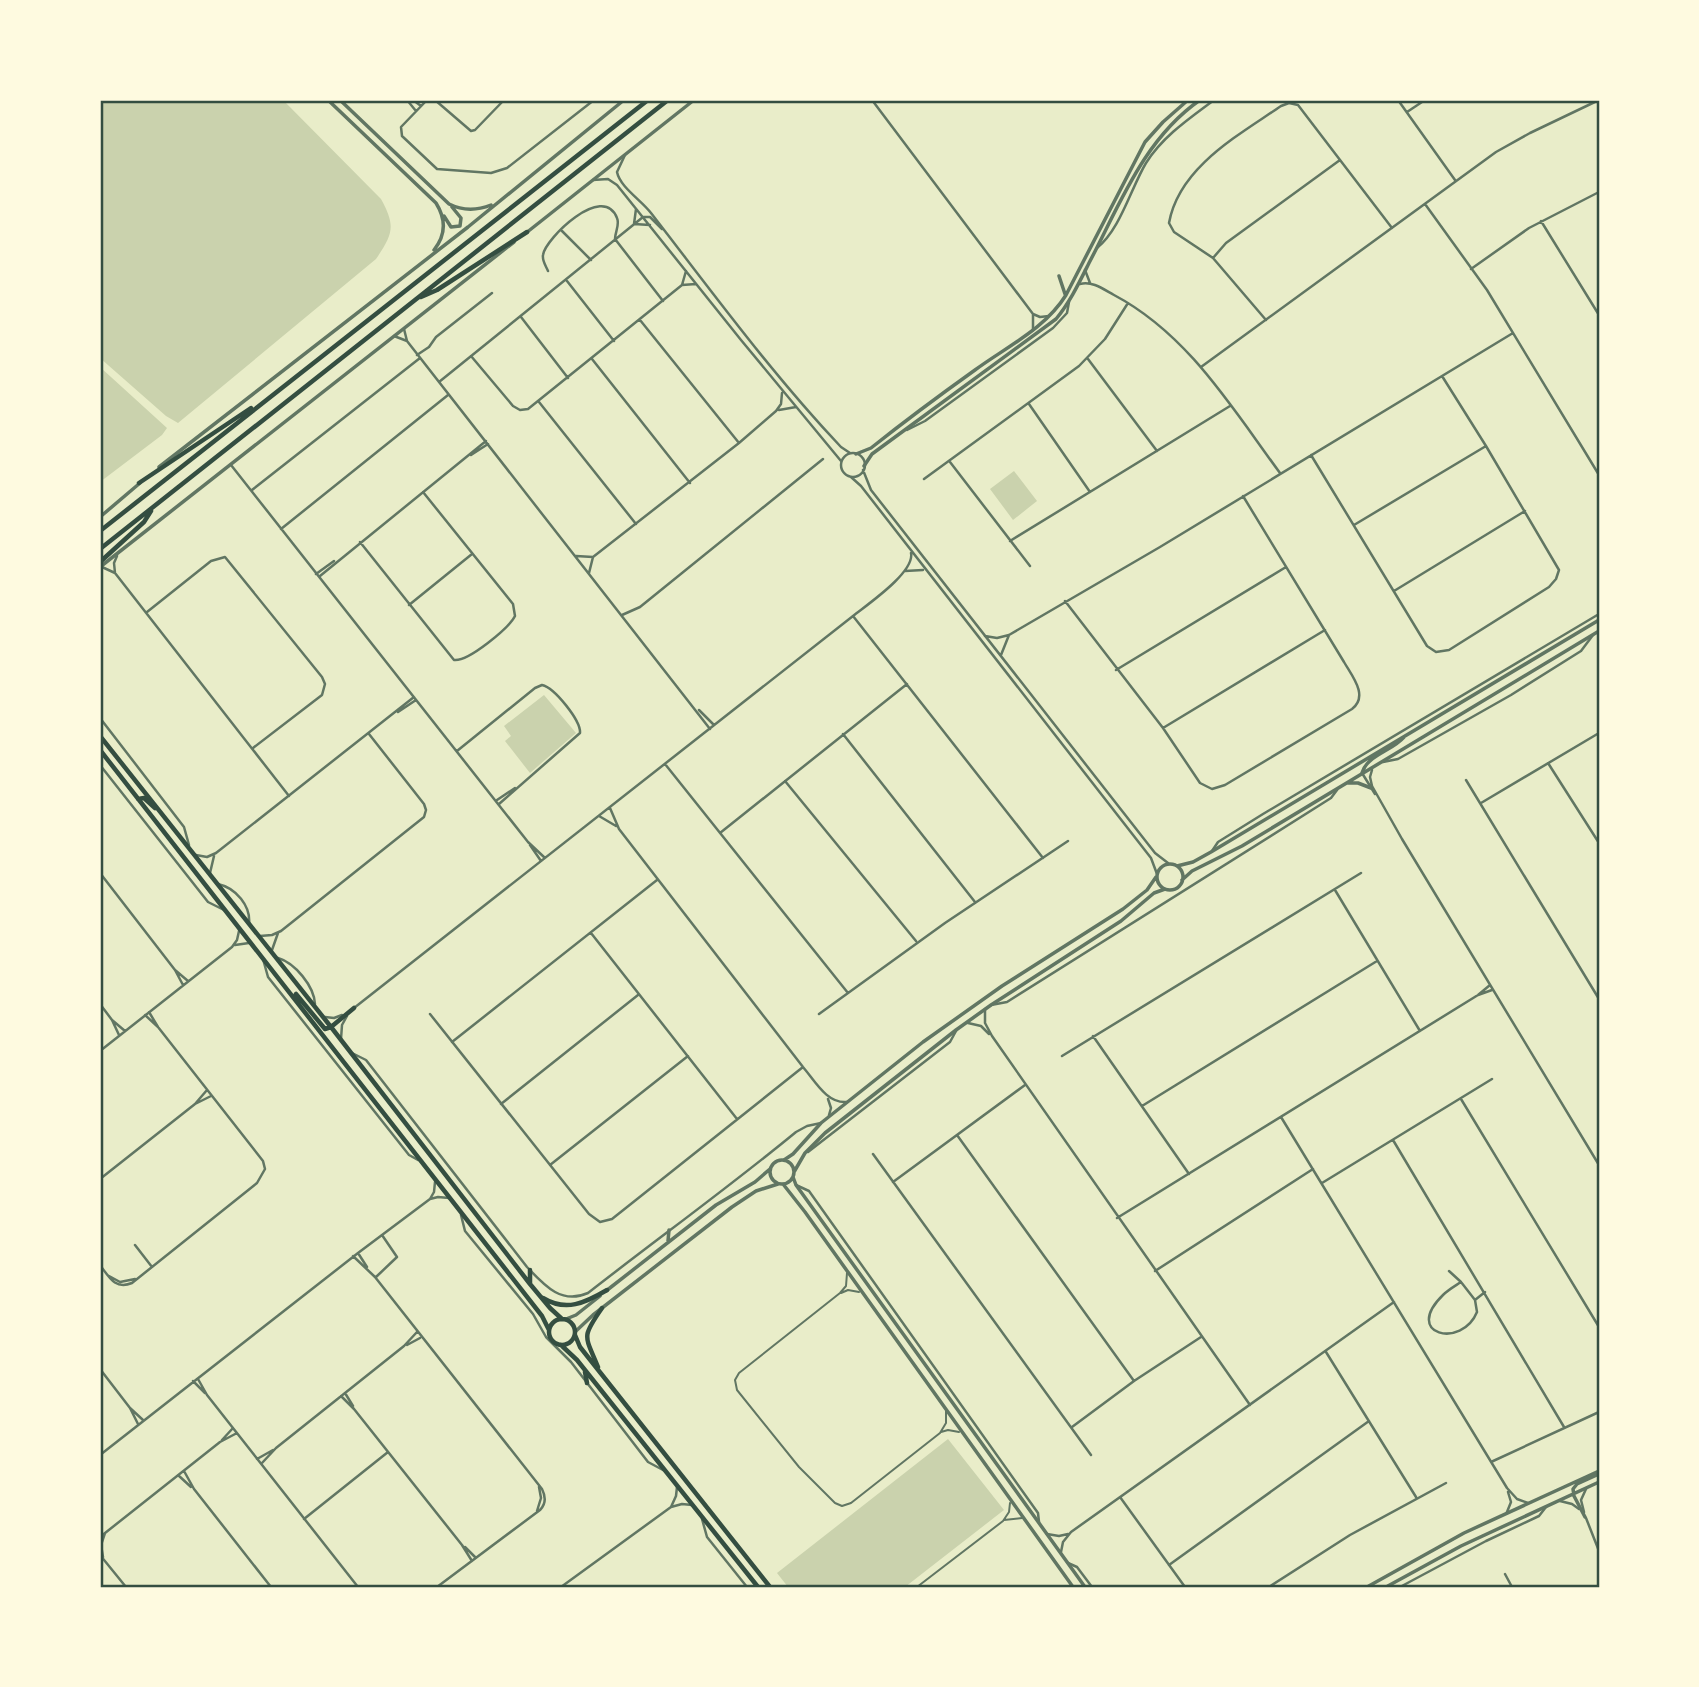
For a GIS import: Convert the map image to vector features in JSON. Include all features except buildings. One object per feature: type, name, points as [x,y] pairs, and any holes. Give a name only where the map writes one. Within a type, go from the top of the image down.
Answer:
[{"type":"main road","points":[[100,531],[648,100]]},
{"type":"main road","points":[[100,549],[668,100]]},
{"type":"main road","points":[[417,298],[437,290],[527,232]]},
{"type":"main road","points":[[139,483],[270,397]]},
{"type":"main road","points":[[100,562],[144,522],[152,509]]},
{"type":"main road","points":[[100,736],[530,1284],[564,1319],[573,1324],[578,1343],[598,1371],[771,1587]]},
{"type":"main road","points":[[100,750],[542,1316],[553,1342],[561,1345],[584,1368],[758,1587]]},
{"type":"main road","points":[[138,799],[144,798],[159,810]]},
{"type":"main road","points":[[287,987],[295,992],[324,1028],[331,1027],[354,1008]]},
{"type":"main road","points":[[530,1270],[530,1284]]},
{"type":"main road","points":[[539,1295],[558,1305],[572,1306],[607,1290]]},
{"type":"main road","points":[[598,1371],[586,1336],[602,1308]]},
{"type":"main road","points":[[549,1330],[554,1322],[564,1319]]},
{"type":"main road","points":[[561,1345],[570,1343],[576,1333]]},
{"type":"main road","points":[[584,1368],[587,1383]]},
{"type":"street","points":[[328,100],[432,198],[449,225],[455,228],[460,226],[460,216],[445,200],[340,100]]},
{"type":"street","points":[[407,100],[416,111]]},
{"type":"street","points":[[413,100],[421,106]]},
{"type":"street","points":[[427,100],[401,127],[400,132],[432,166],[443,171],[495,173],[507,168],[594,100]]},
{"type":"street","points":[[435,100],[471,131],[504,100]]},
{"type":"street","points":[[100,517],[139,483],[624,100]]},
{"type":"street","points":[[100,568],[694,100]]},
{"type":"street","points":[[872,100],[1032,314],[1032,331]]},
{"type":"street","points":[[856,454],[871,447],[1032,331],[1050,315],[1066,295],[1145,142],[1163,121],[1188,100]]},
{"type":"street","points":[[851,477],[857,476],[872,454],[1046,328],[1069,302],[1153,144],[1172,122],[1200,100]]},
{"type":"street","points":[[1097,248],[1108,236],[1153,152],[1167,137],[1214,100]]},
{"type":"street","points":[[1398,100],[1456,180]]},
{"type":"street","points":[[1407,112],[1425,100]]},
{"type":"street","points":[[1201,366],[1456,180],[1520,138],[1599,100]]},
{"type":"street","points":[[1266,320],[1213,258],[1174,232],[1169,223],[1172,211],[1188,181],[1204,162],[1281,106],[1293,104],[1301,108],[1392,228]]},
{"type":"street","points":[[626,152],[617,172],[619,178],[665,231],[770,366],[828,433],[850,453],[863,460],[871,490],[1155,853],[1181,870],[1182,880]]},
{"type":"street","points":[[1213,258],[1226,243],[1340,160]]},
{"type":"street","points":[[591,180],[612,180],[643,216],[841,461],[843,472],[851,477],[1153,860],[1158,883],[1165,889]]},
{"type":"street","points":[[1471,269],[1541,221],[1599,192]]},
{"type":"street","points":[[445,200],[465,209],[476,210],[496,203]]},
{"type":"street","points":[[1425,204],[1513,332],[1599,475]]},
{"type":"street","points":[[548,271],[543,254],[562,231],[580,212],[601,207],[610,210],[617,218],[615,239],[663,302]]},
{"type":"street","points":[[429,255],[443,235],[440,208]]},
{"type":"street","points":[[634,224],[636,209]]},
{"type":"street","points":[[439,382],[643,216],[650,217],[665,231]]},
{"type":"street","points":[[1541,221],[1599,316]]},
{"type":"street","points":[[634,224],[650,225]]},
{"type":"street","points":[[562,231],[591,260]]},
{"type":"street","points":[[1085,270],[1090,283]]},
{"type":"street","points":[[471,356],[513,406],[520,410],[528,409],[663,302],[682,285],[686,271]]},
{"type":"street","points":[[1059,276],[1066,295]]},
{"type":"street","points":[[567,280],[614,341]]},
{"type":"street","points":[[1078,285],[1090,283],[1128,303],[1172,336],[1201,366],[1280,473]]},
{"type":"street","points":[[682,285],[697,285]]},
{"type":"street","points":[[251,491],[419,356],[436,337],[492,293]]},
{"type":"street","points":[[924,479],[1088,359],[1113,328],[1128,303]]},
{"type":"street","points":[[1032,314],[1040,317],[1050,315]]},
{"type":"street","points":[[521,317],[568,378]]},
{"type":"street","points":[[640,320],[739,443]]},
{"type":"street","points":[[404,328],[407,341],[710,729]]},
{"type":"street","points":[[985,636],[997,638],[1009,635],[1513,332]]},
{"type":"street","points":[[394,336],[407,341]]},
{"type":"street","points":[[592,359],[690,483]]},
{"type":"street","points":[[1088,359],[1157,451]]},
{"type":"street","points":[[1311,455],[1427,646],[1436,652],[1449,650],[1549,587],[1559,574],[1556,562],[1442,376]]},
{"type":"street","points":[[589,573],[593,557],[690,483],[776,411],[782,399],[782,390]]},
{"type":"street","points":[[281,529],[449,394]]},
{"type":"street","points":[[539,402],[636,524]]},
{"type":"street","points":[[1029,404],[1090,492]]},
{"type":"street","points":[[1010,541],[1230,406]]},
{"type":"street","points":[[776,411],[796,407]]},
{"type":"street","points":[[318,575],[487,443]]},
{"type":"street","points":[[1354,525],[1486,446]]},
{"type":"street","points":[[841,461],[850,453]]},
{"type":"street","points":[[622,615],[640,607],[823,459]]},
{"type":"street","points":[[950,462],[1030,566]]},
{"type":"street","points":[[231,466],[497,802],[541,862]]},
{"type":"street","points":[[360,542],[454,660],[464,660],[508,626],[515,616],[513,604],[423,492]]},
{"type":"street","points":[[1065,601],[1163,728],[1200,783],[1212,789],[1225,785],[1352,709],[1360,696],[1358,687],[1243,496]]},
{"type":"street","points":[[1394,591],[1525,511]]},
{"type":"street","points":[[115,573],[114,563],[120,551]]},
{"type":"street","points":[[322,1016],[337,1017],[354,1008],[666,764],[853,616],[905,571],[912,562],[911,553]]},
{"type":"street","points":[[409,605],[472,554]]},
{"type":"street","points":[[576,556],[593,557]]},
{"type":"street","points":[[147,612],[215,559],[225,557],[322,677],[326,684],[322,695],[253,748]]},
{"type":"street","points":[[100,568],[105,567],[115,573],[289,796]]},
{"type":"street","points":[[1116,670],[1286,567]]},
{"type":"street","points":[[905,571],[926,571]]},
{"type":"street","points":[[1211,852],[1218,842],[1263,814],[1599,614]]},
{"type":"street","points":[[853,616],[1043,858]]},
{"type":"street","points":[[1177,866],[1193,862],[1211,852],[1599,620]]},
{"type":"street","points":[[1163,728],[1325,631]]},
{"type":"street","points":[[576,1333],[602,1308],[732,1207],[756,1191],[780,1184],[794,1175],[805,1153],[845,1116],[956,1030],[1115,926],[1154,893],[1174,889],[1192,871],[1242,846],[1599,631]]},
{"type":"street","points":[[1001,656],[1009,635]]},
{"type":"street","points":[[1379,763],[1398,759],[1511,695],[1581,651],[1593,635]]},
{"type":"street","points":[[720,833],[906,684]]},
{"type":"street","points":[[457,751],[542,685],[550,687],[579,723],[580,733],[497,802]]},
{"type":"street","points":[[100,718],[184,827],[192,851],[202,857],[216,853],[415,698]]},
{"type":"street","points":[[696,708],[714,725]]},
{"type":"street","points":[[258,935],[272,935],[281,931],[419,822],[426,813],[424,804],[369,733]]},
{"type":"street","points":[[1480,803],[1599,733]]},
{"type":"street","points":[[844,734],[975,902]]},
{"type":"street","points":[[1362,773],[1366,764],[1398,744],[1405,736]]},
{"type":"street","points":[[1548,763],[1599,843]]},
{"type":"street","points":[[666,764],[848,993]]},
{"type":"street","points":[[100,765],[208,902],[226,911]]},
{"type":"street","points":[[1372,767],[1370,780],[1379,799]]},
{"type":"street","points":[[1362,773],[1599,1165]]},
{"type":"street","points":[[1466,780],[1599,999]]},
{"type":"street","points":[[785,781],[917,943]]},
{"type":"street","points":[[1345,783],[1358,783],[1371,788]]},
{"type":"street","points":[[991,1005],[1007,1002],[1080,954],[1120,932],[1331,799],[1339,787]]},
{"type":"street","points":[[610,808],[619,829],[657,880],[803,1067],[835,1101],[847,1102]]},
{"type":"street","points":[[599,816],[619,829]]},
{"type":"street","points":[[820,1014],[975,902],[1068,841]]},
{"type":"street","points":[[528,842],[545,858]]},
{"type":"street","points":[[210,875],[216,853]]},
{"type":"street","points":[[564,1319],[576,1315],[724,1199],[755,1182],[775,1162],[793,1154],[821,1123],[923,1042],[1002,986],[1129,904],[1147,890],[1160,868],[1168,863]]},
{"type":"street","points":[[100,873],[175,970],[183,985]]},
{"type":"street","points":[[1062,1056],[1361,873]]},
{"type":"street","points":[[101,884],[104,878]]},
{"type":"street","points":[[452,1042],[657,880]]},
{"type":"street","points":[[101,884],[107,883]]},
{"type":"street","points":[[1334,889],[1420,1031]]},
{"type":"street","points":[[100,1051],[232,947],[239,935],[239,926]]},
{"type":"street","points":[[274,955],[275,939],[281,931]]},
{"type":"street","points":[[591,933],[737,1119]]},
{"type":"street","points":[[232,947],[252,943]]},
{"type":"street","points":[[262,956],[268,977],[409,1155],[422,1162]]},
{"type":"street","points":[[1142,1106],[1377,961]]},
{"type":"street","points":[[175,970],[188,981]]},
{"type":"street","points":[[1117,1218],[1478,995],[1490,985]]},
{"type":"street","points":[[1478,995],[1493,989]]},
{"type":"street","points":[[501,1104],[639,994]]},
{"type":"street","points":[[100,1004],[119,1035]]},
{"type":"street","points":[[341,1043],[342,1025],[354,1008]]},
{"type":"street","points":[[985,1009],[985,1023],[992,1037],[1250,1405]]},
{"type":"street","points":[[100,1265],[119,1283],[132,1281],[257,1183],[265,1169],[262,1161],[147,1014]]},
{"type":"street","points":[[430,1014],[589,1214],[600,1222],[616,1215],[803,1067]]},
{"type":"street","points":[[112,1020],[125,1031]]},
{"type":"street","points":[[966,1023],[978,1024],[992,1037]]},
{"type":"street","points":[[1093,1036],[1189,1174]]},
{"type":"street","points":[[349,1052],[366,1060],[530,1270],[556,1294],[583,1295],[799,1131],[821,1123]]},
{"type":"street","points":[[550,1165],[688,1056]]},
{"type":"street","points":[[1322,1183],[1492,1079]]},
{"type":"street","points":[[893,1182],[1026,1085]]},
{"type":"street","points":[[100,1179],[195,1104],[207,1090]]},
{"type":"street","points":[[825,1093],[831,1108],[826,1119]]},
{"type":"street","points":[[195,1104],[212,1096]]},
{"type":"street","points":[[1461,1099],[1599,1327]]},
{"type":"street","points":[[1282,1117],[1507,1489],[1511,1499],[1506,1513]]},
{"type":"street","points":[[957,1135],[1134,1381]]},
{"type":"street","points":[[1393,1140],[1564,1427]]},
{"type":"street","points":[[873,1154],[1091,1455]]},
{"type":"street","points":[[784,1160],[791,1164],[796,1185],[1085,1587]]},
{"type":"street","points":[[770,1169],[771,1178],[780,1184],[805,1212],[1073,1587]]},
{"type":"street","points":[[1155,1271],[1313,1169]]},
{"type":"street","points":[[430,1199],[435,1179]]},
{"type":"street","points":[[796,1185],[809,1191],[1038,1513],[1038,1522]]},
{"type":"street","points":[[100,1455],[358,1252],[430,1199],[451,1199]]},
{"type":"street","points":[[805,1212],[813,1208]]},
{"type":"street","points":[[461,1212],[465,1231],[533,1314],[548,1340],[571,1362],[648,1462],[655,1468],[666,1471]]},
{"type":"street","points":[[667,1243],[669,1230]]},
{"type":"street","points":[[375,1277],[397,1257],[382,1235]]},
{"type":"street","points":[[135,1245],[152,1266]]},
{"type":"street","points":[[358,1252],[368,1270]]},
{"type":"street","points":[[353,1256],[375,1277],[544,1492],[543,1502],[535,1514],[437,1587]]},
{"type":"street","points":[[1449,1270],[1461,1282],[1475,1300],[1477,1312],[1467,1326],[1445,1335],[1431,1329],[1428,1320],[1430,1313],[1444,1294],[1461,1282]]},
{"type":"street","points":[[1475,1300],[1485,1292]]},
{"type":"street","points":[[1061,1554],[1063,1542],[1071,1532],[1394,1302]]},
{"type":"street","points":[[261,1464],[276,1448],[404,1346],[417,1332]]},
{"type":"street","points":[[404,1346],[421,1337]]},
{"type":"street","points":[[1070,1427],[1201,1337]]},
{"type":"street","points":[[1325,1351],[1416,1497]]},
{"type":"street","points":[[100,1369],[130,1408],[143,1420]]},
{"type":"street","points":[[195,1380],[358,1587]]},
{"type":"street","points":[[345,1393],[354,1409]]},
{"type":"street","points":[[341,1396],[462,1545],[472,1561]]},
{"type":"street","points":[[130,1408],[138,1424]]},
{"type":"street","points":[[1491,1462],[1599,1412]]},
{"type":"street","points":[[1168,1564],[1369,1421]]},
{"type":"street","points":[[220,1443],[233,1427]]},
{"type":"street","points":[[100,1537],[220,1443],[237,1433]]},
{"type":"street","points":[[257,1459],[276,1448]]},
{"type":"street","points":[[304,1519],[388,1452]]},
{"type":"street","points":[[184,1471],[194,1489],[271,1587]]},
{"type":"street","points":[[1599,1473],[1573,1489],[1599,1551]]},
{"type":"street","points":[[1367,1587],[1443,1544],[1506,1513],[1599,1473]]},
{"type":"street","points":[[178,1475],[194,1489]]},
{"type":"street","points":[[1386,1587],[1461,1546],[1599,1482]]},
{"type":"street","points":[[1269,1587],[1350,1535],[1446,1483]]},
{"type":"street","points":[[671,1507],[676,1496],[676,1485]]},
{"type":"street","points":[[1585,1517],[1581,1500],[1586,1488]]},
{"type":"street","points":[[1507,1489],[1517,1499],[1528,1503]]},
{"type":"street","points":[[1120,1497],[1185,1587]]},
{"type":"street","points":[[1558,1500],[1572,1504],[1585,1517]]},
{"type":"street","points":[[561,1587],[671,1507],[692,1505]]},
{"type":"street","points":[[1400,1587],[1539,1516],[1548,1505]]},
{"type":"street","points":[[701,1516],[707,1537],[747,1587]]},
{"type":"street","points":[[104,1560],[101,1545],[108,1530]]},
{"type":"street","points":[[1046,1533],[1059,1536],[1071,1532]]},
{"type":"street","points":[[462,1545],[476,1558]]},
{"type":"street","points":[[100,1555],[126,1587]]},
{"type":"street","points":[[1067,1563],[1077,1567],[1092,1587]]},
{"type":"street","points":[[1505,1574],[1512,1587]]},
{"type":"lane","points":[[847,1272],[846,1286],[840,1293],[739,1373],[735,1382],[737,1390],[802,1469],[839,1505],[851,1503],[940,1433],[948,1430],[962,1433]]},
{"type":"lane","points":[[840,1293],[853,1290],[862,1293]]},
{"type":"lane","points":[[940,1433],[946,1423],[946,1411]]},
{"type":"lane","points":[[917,1587],[1003,1521],[1009,1512],[1010,1500]]},
{"type":"lane","points":[[1003,1521],[1023,1518]]},
{"type":"green space","points":[[100,100],[283,100],[381,199],[389,216],[391,230],[376,259],[178,423],[166,416],[100,358]]},
{"type":"green space","points":[[100,367],[167,428],[162,435],[100,482]]},
{"type":"green space","points":[[1014,471],[1037,501],[1013,520],[990,489]]},
{"type":"green space","points":[[544,695],[576,733],[530,773],[505,741],[511,736],[504,726]]},
{"type":"green space","points":[[948,1439],[1004,1510],[905,1587],[788,1587],[777,1573]]}]
